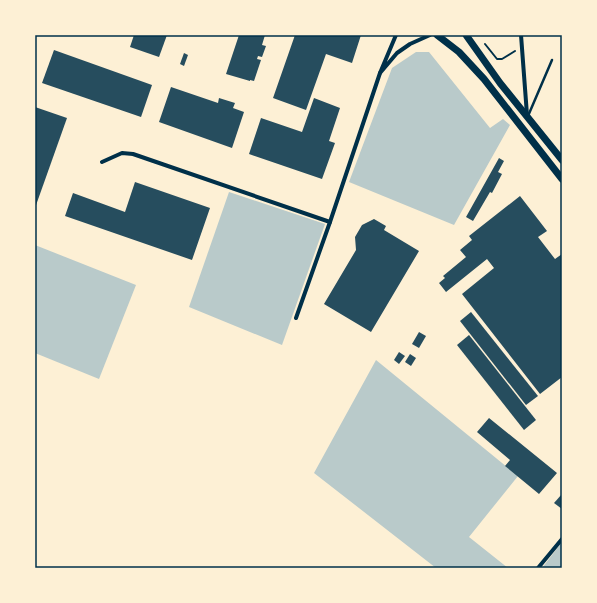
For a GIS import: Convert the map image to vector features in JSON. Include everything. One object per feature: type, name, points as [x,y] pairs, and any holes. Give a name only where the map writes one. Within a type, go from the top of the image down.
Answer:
[{"type":"main road","points":[[429,35],[437,35],[460,52],[484,79],[562,179]]},
{"type":"main road","points":[[466,35],[472,46],[500,83],[562,160]]},
{"type":"street","points":[[296,318],[380,73],[396,35]]},
{"type":"street","points":[[380,73],[397,53],[410,44],[429,35]]},
{"type":"street","points":[[521,35],[528,117]]},
{"type":"street","points":[[102,162],[122,154],[133,154],[330,222]]},
{"type":"street","points":[[538,568],[562,539]]},
{"type":"lane","points":[[528,117],[552,60]]},
{"type":"path","points":[[483,41],[497,59],[502,59],[522,47]]},
{"type":"shaded area","points":[[416,52],[429,52],[490,128],[503,119],[510,125],[454,225],[349,182],[392,68]]},
{"type":"shaded area","points":[[229,192],[325,224],[282,345],[189,307]]},
{"type":"shaded area","points":[[35,245],[136,285],[99,379],[35,353]]},
{"type":"shaded area","points":[[376,360],[518,476],[469,537],[508,568],[436,568],[314,473]]},
{"type":"shaded area","points":[[562,542],[562,568],[542,568]]},
{"type":"building","points":[[134,35],[167,35],[159,57],[130,47]]},
{"type":"building","points":[[239,35],[265,35],[262,45],[266,46],[262,57],[258,56],[257,59],[261,60],[254,81],[226,74]]},
{"type":"building","points":[[295,35],[361,35],[352,63],[326,54],[306,110],[273,98]]},
{"type":"building","points":[[54,50],[152,85],[141,117],[42,83]]},
{"type":"building","points":[[184,53],[188,55],[184,66],[180,64]]},
{"type":"building","points":[[171,87],[218,103],[219,98],[235,103],[233,108],[244,112],[232,148],[159,122]]},
{"type":"building","points":[[314,98],[340,108],[329,141],[335,143],[322,179],[249,154],[261,118],[302,132]]},
{"type":"building","points":[[35,107],[67,118],[35,208]]},
{"type":"building","points":[[499,158],[504,161],[498,172],[502,174],[492,193],[490,192],[473,221],[466,217]]},
{"type":"building","points":[[135,182],[210,208],[192,260],[65,216],[73,193],[125,212]]},
{"type":"building","points":[[520,196],[547,231],[538,237],[555,259],[562,254],[562,377],[540,394],[462,294],[494,268],[487,259],[446,292],[439,283],[445,278],[443,276],[466,257],[460,250],[472,240],[469,236]]},
{"type":"building","points":[[374,219],[386,226],[384,230],[419,251],[371,332],[324,304],[356,250],[355,237],[362,225]]},
{"type":"building","points":[[471,312],[538,396],[526,405],[460,321]]},
{"type":"building","points":[[419,332],[426,336],[419,348],[412,344]]},
{"type":"building","points":[[469,335],[536,420],[524,430],[457,345]]},
{"type":"building","points":[[399,352],[405,356],[399,364],[394,360]]},
{"type":"building","points":[[410,354],[416,358],[411,366],[405,362]]},
{"type":"building","points":[[489,418],[557,473],[539,494],[505,466],[510,460],[477,432]]},
{"type":"building","points":[[562,494],[562,509],[554,503]]}]
